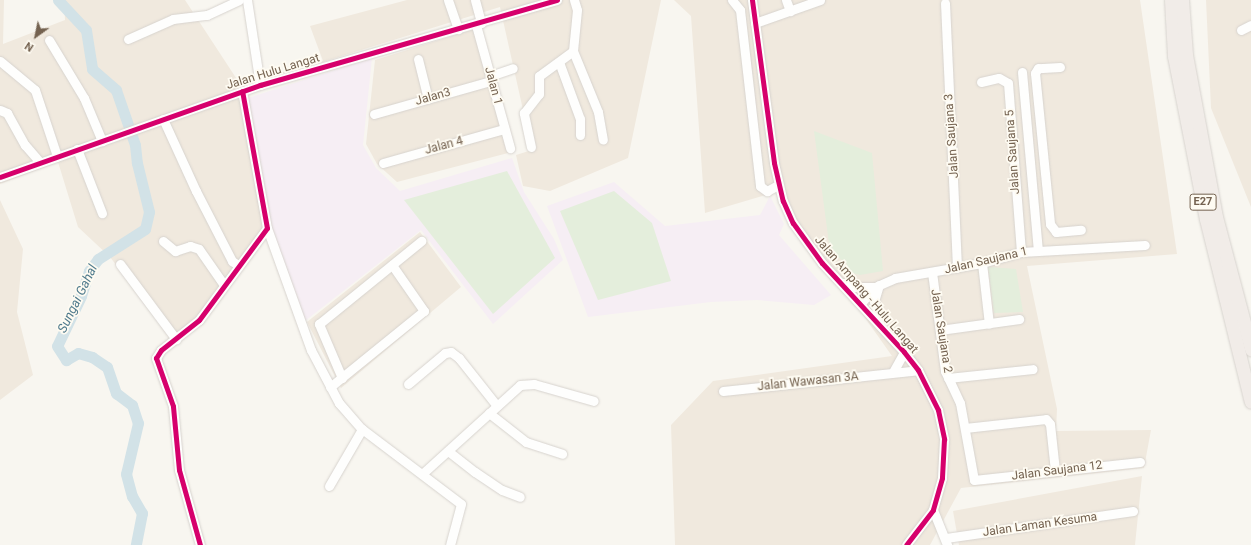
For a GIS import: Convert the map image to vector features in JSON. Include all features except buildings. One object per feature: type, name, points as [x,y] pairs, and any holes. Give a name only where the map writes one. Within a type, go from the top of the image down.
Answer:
[{"type":"highway","name":"E27","points":[[1171,0],[1174,56],[1206,219],[1251,402]]},
{"type":"highway","name":"E27","points":[[1182,0],[1186,55],[1216,217],[1251,349]]},
{"type":"street","points":[[128,39],[173,19],[207,14],[239,0]]},
{"type":"street","points":[[247,0],[260,85]]},
{"type":"street","points":[[448,0],[458,29]]},
{"type":"street","name":"Jalan 1","points":[[475,0],[490,78],[510,148]]},
{"type":"street","name":"Jalan Hulu Langat","points":[[0,177],[163,118],[260,85],[479,24],[557,0]]},
{"type":"street","points":[[574,0],[577,10],[573,51],[598,112],[603,140]]},
{"type":"street","points":[[732,0],[740,10],[760,186],[767,191],[778,185]]},
{"type":"street","name":"Jalan Ampang - Hulu Langat","points":[[752,0],[778,185],[795,228],[839,281],[883,327],[904,352],[918,370],[938,410],[944,439],[942,478],[932,510],[906,545]]},
{"type":"street","points":[[786,0],[790,11]]},
{"type":"street","points":[[755,23],[820,0]]},
{"type":"street","name":"Jalan Saujana 3","points":[[945,3],[957,207],[957,268]]},
{"type":"street","points":[[1241,30],[1251,24]]},
{"type":"street","points":[[49,40],[84,98],[102,141]]},
{"type":"street","points":[[531,147],[525,110],[539,94],[539,76],[573,51]]},
{"type":"street","points":[[418,59],[428,99]]},
{"type":"street","points":[[0,61],[37,94],[41,102],[40,110],[57,156]]},
{"type":"street","points":[[559,62],[580,119],[580,135]]},
{"type":"street","points":[[1060,67],[1038,68],[1035,73],[1052,229],[1056,232],[1081,230]]},
{"type":"street","name":"Jalan3","points":[[374,114],[428,99],[490,78],[513,68]]},
{"type":"street","name":"Jalan Saujana 5","points":[[1022,72],[1038,250]]},
{"type":"street","name":"Jalan Saujana 5","points":[[981,82],[999,78],[1008,83],[1021,252]]},
{"type":"street","points":[[242,91],[267,228],[311,350],[339,403],[362,429],[461,504],[450,545]]},
{"type":"street","points":[[0,110],[7,113],[25,145],[40,162]]},
{"type":"street","points":[[163,118],[196,191],[232,261],[238,265]]},
{"type":"street","name":"Jalan 4","points":[[383,163],[504,129]]},
{"type":"street","points":[[1029,150],[1042,148]]},
{"type":"street","points":[[77,149],[102,213]]},
{"type":"street","points":[[200,545],[179,470],[173,406],[157,362],[158,354],[199,320],[238,265],[267,228]]},
{"type":"street","points":[[163,241],[175,251],[190,246],[199,249],[224,285]]},
{"type":"street","points":[[342,378],[319,325],[421,241]]},
{"type":"street","name":"Jalan Saujana 1","points":[[839,281],[854,287],[877,285],[932,272],[982,263],[1021,252],[1145,245]]},
{"type":"street","points":[[982,263],[989,324]]},
{"type":"street","points":[[120,264],[176,339]]},
{"type":"street","points":[[330,387],[424,311],[392,265]]},
{"type":"street","name":"Jalan Saujana 2","points":[[932,272],[948,378],[960,403],[974,480]]},
{"type":"street","points":[[861,303],[877,285]]},
{"type":"street","points":[[877,285],[875,305],[883,327]]},
{"type":"street","points":[[940,330],[1019,319]]},
{"type":"street","points":[[408,384],[445,353],[451,352],[459,358],[497,406]]},
{"type":"street","points":[[893,372],[904,352]]},
{"type":"street","points":[[948,378],[1033,369]]},
{"type":"street","name":"Jalan Wawasan 3A","points":[[723,391],[918,370]]},
{"type":"street","points":[[422,474],[520,385],[527,383],[594,402]]},
{"type":"street","points":[[488,413],[526,442],[562,454]]},
{"type":"street","points":[[965,428],[1046,419],[1050,424],[1055,471]]},
{"type":"street","points":[[329,486],[362,429]]},
{"type":"street","points":[[448,451],[475,472],[502,490],[520,497]]},
{"type":"street","name":"Jalan Saujana 12","points":[[974,480],[1140,462]]},
{"type":"street","points":[[932,510],[947,541]]},
{"type":"street","name":"Jalan Laman Kesuma","points":[[947,541],[1133,512]]},
{"type":"shaded area","points":[[0,0],[4,0],[3,44],[65,20],[64,0],[185,0],[240,84],[323,61],[310,26],[407,0],[661,0],[628,158],[550,191],[523,186],[516,155],[532,150],[500,7],[239,88],[265,236],[204,318],[173,340],[110,257],[78,227],[58,162],[0,184]]},
{"type":"shaded area","points":[[674,0],[1140,0],[1177,254],[1027,266],[1057,409],[1056,431],[1151,430],[1144,468],[961,488],[930,545],[675,545],[671,425],[713,381],[892,356],[776,192],[705,213],[691,16]]},
{"type":"shaded area","points":[[1206,0],[1251,0],[1251,207],[1211,108]]},
{"type":"shaded area","points":[[481,27],[512,152],[397,182],[377,164],[366,144],[375,60]]},
{"type":"shaded area","points":[[372,58],[363,145],[376,168],[400,191],[512,158],[524,192],[554,239],[563,260],[493,324],[421,230],[305,321],[271,227],[248,98]]},
{"type":"shaded area","points":[[614,182],[665,226],[760,215],[770,196],[784,224],[779,235],[831,295],[814,305],[757,300],[711,302],[588,317],[547,206]]},
{"type":"shaded area","points":[[0,200],[23,249],[17,312],[33,375],[0,400]]},
{"type":"shaded area","points":[[420,232],[461,287],[341,388],[307,322]]},
{"type":"shaded area","points":[[1142,476],[1135,545],[959,545],[953,511]]},
{"type":"green space","points":[[814,131],[872,153],[883,271],[860,275],[849,272],[847,264],[830,251]]},
{"type":"green space","points":[[507,171],[555,258],[493,314],[404,200]]},
{"type":"green space","points":[[614,191],[652,223],[671,281],[598,300],[560,211]]},
{"type":"green space","points":[[988,267],[1016,269],[1023,312],[994,313]]},
{"type":"waterway","name":"Sungai Gahal","points":[[58,0],[86,30],[92,69],[116,90],[135,145],[137,163],[149,212],[145,229],[98,259],[89,271],[81,296],[57,346],[66,360],[78,353],[92,357],[107,367],[116,393],[132,405],[138,423],[126,474],[132,496],[142,513],[136,545]]},
{"type":"cycle path","points":[[0,177],[260,85],[557,0]]},
{"type":"cycle path","points":[[752,0],[774,163],[783,201],[793,223],[822,263],[904,352],[918,370],[938,410],[944,439],[942,478],[933,510],[906,545]]},
{"type":"cycle path","points":[[200,545],[179,470],[173,406],[156,358],[161,350],[199,320],[267,228],[242,91]]}]
